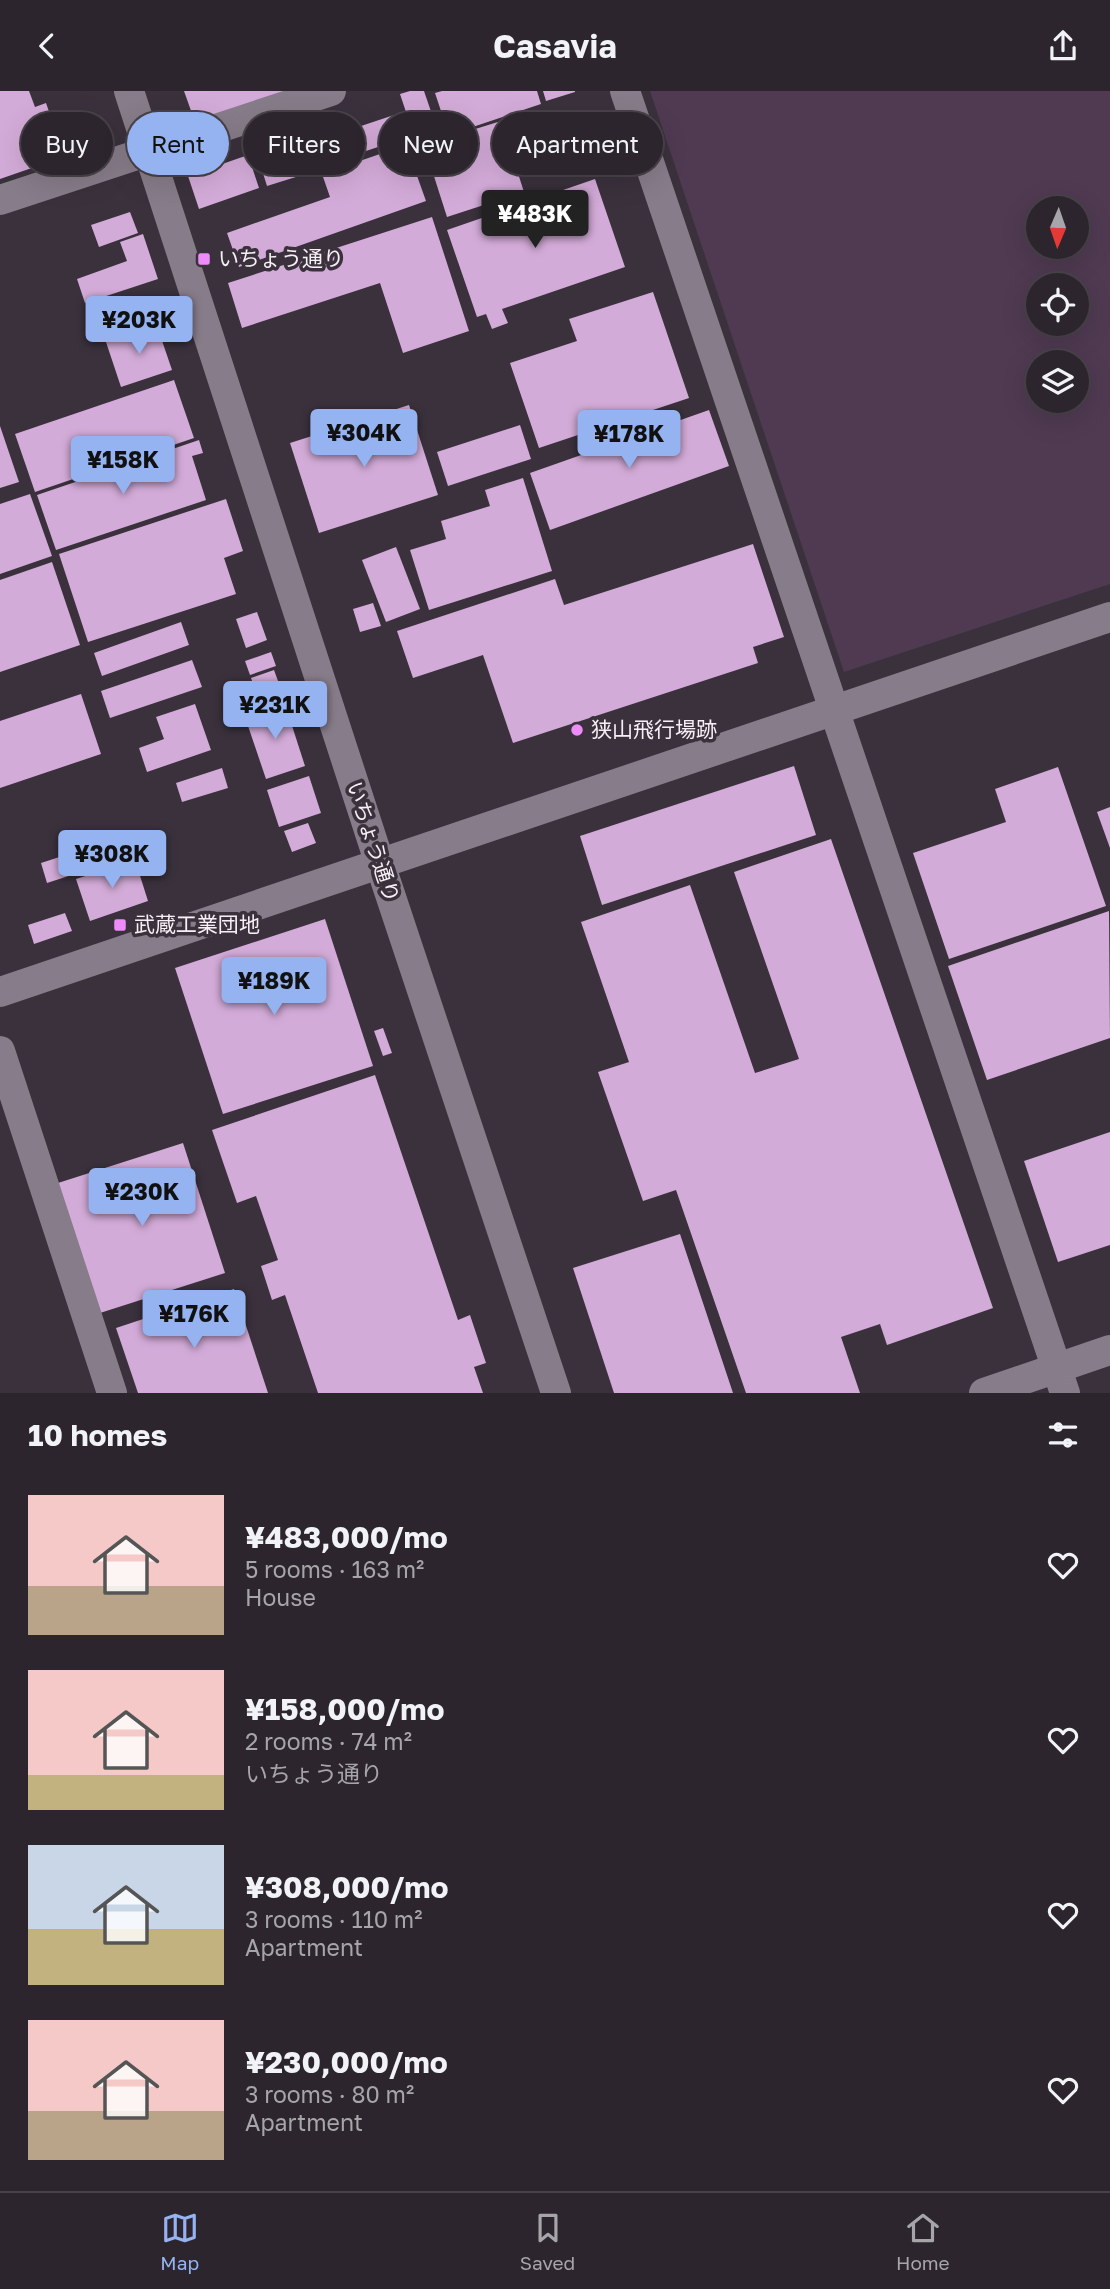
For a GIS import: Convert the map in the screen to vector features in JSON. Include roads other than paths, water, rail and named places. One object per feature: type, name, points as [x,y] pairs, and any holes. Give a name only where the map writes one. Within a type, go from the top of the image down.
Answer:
[{"type":"street","name":"いちょう通り","points":[[129,91],[136,112]]},
{"type":"street","points":[[229,125],[331,91]]},
{"type":"street","points":[[625,91],[1060,1381]]},
{"type":"street","points":[[0,200],[127,159]]},
{"type":"street","name":"いちょう通り","points":[[156,175],[380,864],[556,1393]]},
{"type":"street","points":[[0,992],[1110,617]]},
{"type":"street","points":[[0,1052],[112,1393]]},
{"type":"street","points":[[984,1393],[1060,1381],[1110,1350]]},
{"type":"place","name":"いちょう通り","points":[[204,259]]},
{"type":"place","name":"狭山飛行場跡","points":[[577,730]]},
{"type":"place","name":"武蔵工業団地","points":[[120,925]]}]
